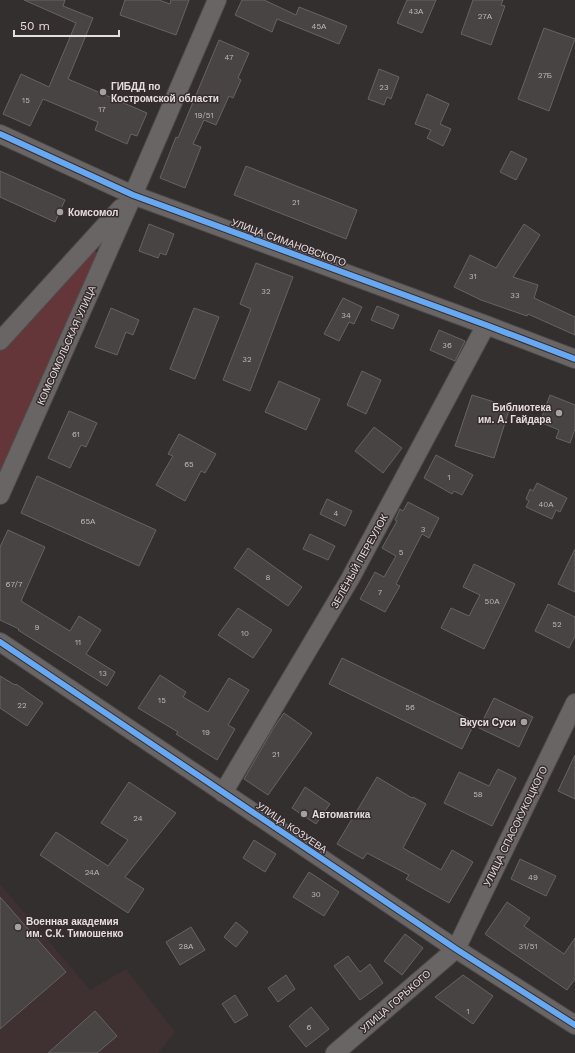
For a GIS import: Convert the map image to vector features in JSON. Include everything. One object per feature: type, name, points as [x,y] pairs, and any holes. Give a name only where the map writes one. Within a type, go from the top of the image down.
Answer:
[{"type":"street","name":"КОМСОМОЛЬСКАЯ УЛИЦА","points":[[0,495],[133,195],[217,0]]},
{"type":"street","name":"УЛИЦА СИМАНОВСКОГО","points":[[0,134],[133,195],[575,359]]},
{"type":"street","name":"КОМСОМОЛЬСКАЯ УЛИЦА","points":[[0,341],[133,195]]},
{"type":"street","name":"ЗЕЛЁНЫЙ ПЕРЕУЛОК","points":[[223,793],[350,579],[486,325]]},
{"type":"street","name":"УЛИЦА КОЗУЕВА","points":[[0,642],[456,949],[575,1025]]},
{"type":"street","name":"УЛИЦА СПАСОКУКОЦКОГО","points":[[456,949],[575,703]]},
{"type":"street","name":"УЛИЦА ГОРЬКОГО","points":[[338,1052],[456,949]]},
{"type":"shaded area","points":[[90,248],[101,255],[0,482],[0,350]]},
{"type":"shaded area","name":"Военная академия им. С.К. Тимошенко","points":[[0,884],[90,990],[126,969],[175,1032],[158,1053],[0,1053]]},
{"type":"building","points":[[24,0],[65,0],[63,6],[93,18],[68,79],[147,113],[137,136],[131,134],[127,144],[95,130],[98,122],[43,99],[30,126],[3,114],[21,74],[49,87],[76,23]]},
{"type":"building","points":[[125,0],[159,0],[170,4],[171,0],[189,0],[176,35],[120,15]]},
{"type":"building","points":[[242,0],[264,0],[296,15],[299,7],[347,26],[339,44],[277,19],[272,32],[235,15]]},
{"type":"building","points":[[407,0],[436,0],[422,33],[397,23]]},
{"type":"building","points":[[473,0],[503,0],[501,5],[505,6],[491,45],[461,34]]},
{"type":"building","points":[[544,28],[575,39],[549,111],[518,99]]},
{"type":"building","points":[[219,40],[249,53],[238,78],[241,80],[233,98],[229,96],[216,125],[204,120],[193,144],[201,147],[185,188],[160,178],[176,137],[178,138]]},
{"type":"building","points":[[379,69],[399,77],[391,99],[387,97],[384,105],[368,99]]},
{"type":"building","points":[[427,94],[449,104],[440,124],[451,129],[443,146],[427,138],[431,130],[415,124]]},
{"type":"building","points":[[511,151],[527,159],[516,180],[500,172]]},
{"type":"building","points":[[246,166],[357,210],[346,239],[234,195]]},
{"type":"building","points":[[0,171],[65,200],[55,222],[0,197]]},
{"type":"building","points":[[149,224],[174,234],[166,255],[160,253],[158,258],[139,251]]},
{"type":"building","points":[[524,224],[540,235],[513,277],[538,285],[534,298],[575,317],[575,335],[528,314],[527,316],[481,300],[454,287],[470,255],[496,268]]},
{"type":"building","points":[[256,263],[293,277],[250,391],[223,380],[251,309],[240,304]]},
{"type":"building","points":[[343,298],[362,307],[354,324],[349,322],[339,341],[324,334]]},
{"type":"building","points":[[377,306],[399,315],[393,329],[371,320]]},
{"type":"building","points":[[111,308],[139,320],[133,335],[126,332],[117,355],[95,347]]},
{"type":"building","points":[[194,308],[219,317],[195,379],[170,369]]},
{"type":"building","points":[[439,330],[465,341],[455,361],[430,350]]},
{"type":"building","points":[[362,371],[381,380],[366,414],[347,405]]},
{"type":"building","points":[[279,381],[320,399],[306,430],[265,412]]},
{"type":"building","points":[[472,395],[510,407],[494,458],[455,446]]},
{"type":"building","name":"Библиотека им. А. Гайдара","points":[[550,395],[575,405],[575,429],[570,443],[556,438],[559,430],[540,422]]},
{"type":"building","points":[[69,411],[97,423],[86,447],[81,445],[70,468],[48,458]]},
{"type":"building","points":[[374,427],[402,448],[383,473],[355,451]]},
{"type":"building","points":[[179,434],[216,454],[205,473],[201,471],[185,501],[156,485],[173,456],[168,454]]},
{"type":"building","points":[[436,455],[473,475],[462,495],[454,491],[452,494],[424,478]]},
{"type":"building","points":[[37,476],[156,530],[139,566],[21,513]]},
{"type":"building","points":[[537,483],[567,498],[560,512],[556,510],[552,519],[526,507],[529,501],[526,499],[530,489],[533,491]]},
{"type":"building","points":[[327,499],[352,511],[345,526],[320,514]]},
{"type":"building","points":[[408,502],[439,518],[429,538],[422,534],[396,584],[400,586],[385,612],[360,599],[375,572],[384,577],[396,556],[382,548],[397,521],[395,520],[400,509],[403,511]]},
{"type":"building","points":[[8,530],[45,547],[21,601],[70,631],[79,616],[101,630],[86,654],[115,672],[107,686],[18,630],[19,629],[0,620],[0,547]]},
{"type":"building","points":[[310,534],[335,546],[328,560],[303,549]]},
{"type":"building","points":[[248,548],[302,587],[288,606],[234,568]]},
{"type":"building","points":[[575,549],[575,592],[558,584]]},
{"type":"building","points":[[474,564],[515,584],[484,649],[441,628],[451,608],[469,616],[480,595],[463,587]]},
{"type":"building","points":[[548,604],[575,617],[575,636],[569,648],[535,631]]},
{"type":"building","points":[[238,608],[272,630],[253,658],[218,635]]},
{"type":"building","points":[[342,658],[475,722],[462,749],[329,684]]},
{"type":"building","points":[[160,675],[186,692],[183,697],[208,712],[229,678],[249,690],[228,725],[235,729],[217,760],[176,734],[178,732],[138,708]]},
{"type":"building","points":[[0,676],[15,685],[16,684],[43,703],[27,726],[0,708]]},
{"type":"building","points":[[494,698],[533,717],[519,747],[479,728]]},
{"type":"building","points":[[284,713],[312,733],[268,795],[244,779]]},
{"type":"building","points":[[575,755],[575,799],[558,791]]},
{"type":"building","points":[[498,769],[516,778],[492,826],[444,803],[459,772],[489,786]]},
{"type":"building","points":[[377,777],[412,798],[413,797],[426,804],[403,848],[441,870],[452,850],[473,862],[449,903],[406,879],[409,875],[367,853],[363,859],[337,844]]},
{"type":"building","points":[[129,782],[176,813],[125,877],[144,889],[128,913],[40,855],[56,832],[108,866],[128,840],[101,823]]},
{"type":"building","points":[[305,787],[330,804],[316,824],[292,808]]},
{"type":"building","points":[[254,840],[276,854],[265,872],[243,858]]},
{"type":"building","points":[[520,859],[556,876],[546,896],[511,879]]},
{"type":"building","points":[[309,872],[339,892],[324,916],[293,897]]},
{"type":"building","points":[[0,897],[66,972],[0,1029]]},
{"type":"building","points":[[507,902],[530,918],[524,926],[564,954],[575,938],[575,979],[567,990],[485,934]]},
{"type":"building","points":[[236,922],[248,932],[236,947],[224,937]]},
{"type":"building","points":[[191,927],[205,950],[180,965],[166,942]]},
{"type":"building","points":[[405,934],[423,948],[402,975],[384,961]]},
{"type":"building","points":[[348,956],[360,972],[370,964],[383,983],[360,1000],[334,966]]},
{"type":"building","points":[[286,975],[295,989],[278,1002],[268,988]]},
{"type":"building","points":[[463,975],[493,996],[473,1024],[435,997]]},
{"type":"building","points":[[235,995],[248,1015],[235,1023],[222,1004]]},
{"type":"building","points":[[311,1007],[329,1029],[306,1047],[289,1026]]},
{"type":"building","points":[[95,1011],[117,1036],[97,1053],[48,1053]]},
{"type":"cycle path","points":[[0,134],[133,195],[575,359]]},
{"type":"cycle path","points":[[0,642],[456,949],[575,1025]]},
{"type":"place","name":"ГИБДД по Костромской области","points":[[103,92]]},
{"type":"place","name":"Комсомол","points":[[60,212]]},
{"type":"place","name":"Библиотека им. А. Гайдара","points":[[559,413]]},
{"type":"place","name":"Вкуси Суси","points":[[524,722]]},
{"type":"place","name":"Автоматика","points":[[304,814]]},
{"type":"place","name":"Военная академия им. С.К. Тимошенко","points":[[18,927]]}]
